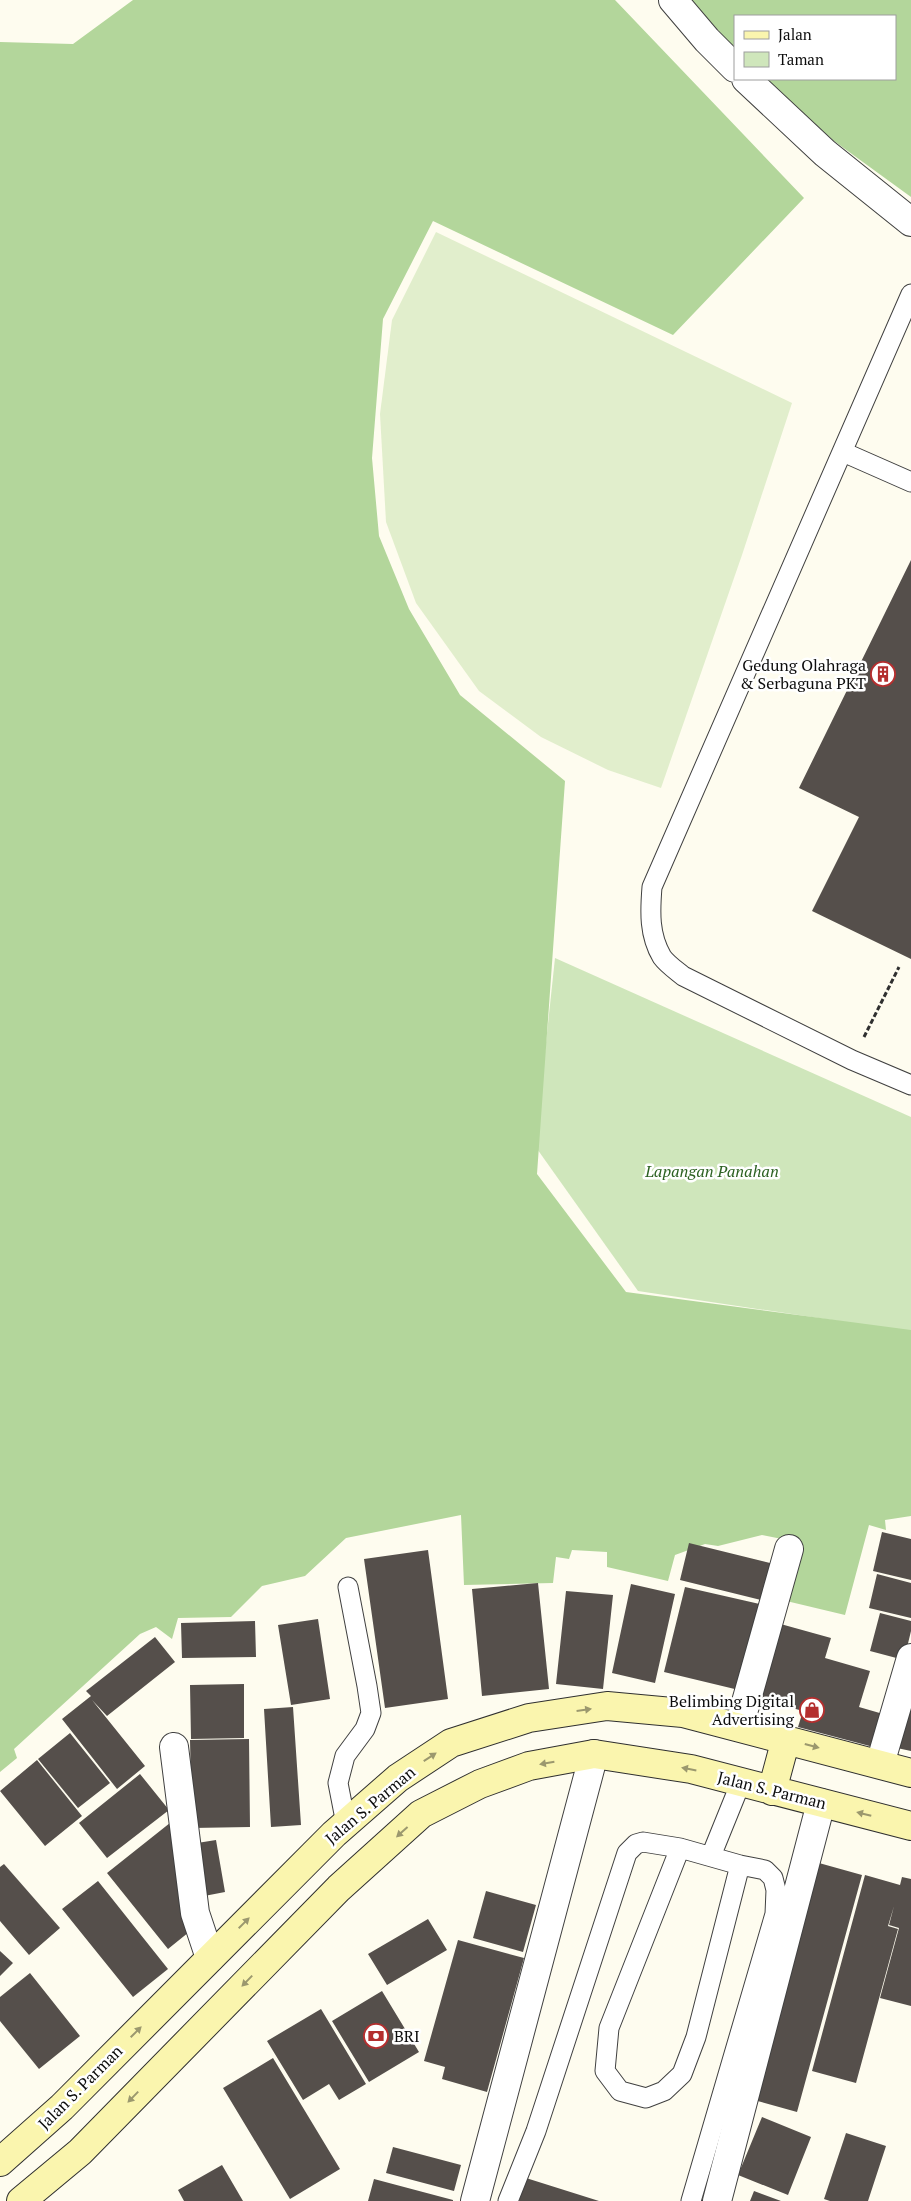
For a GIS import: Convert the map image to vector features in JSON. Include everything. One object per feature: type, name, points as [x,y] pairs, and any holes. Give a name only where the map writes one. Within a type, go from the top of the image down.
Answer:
[{"type":"main road","name":"Jalan S. Parman","points":[[0,2162],[62,2107],[346,1824],[398,1778],[451,1743],[529,1718],[607,1706],[683,1713],[911,1773]]},
{"type":"main road","points":[[772,1791],[786,1739]]},
{"type":"main road","name":"Jalan S. Parman","points":[[21,2201],[80,2152],[340,1888],[422,1814],[480,1784],[530,1766],[594,1754],[691,1769],[911,1826]]},
{"type":"street","points":[[673,0],[707,40],[734,67]]},
{"type":"street","points":[[747,80],[825,153],[911,222]]},
{"type":"street","points":[[739,1727],[789,1549]]},
{"type":"street","points":[[880,1764],[911,1658]]},
{"type":"street","points":[[174,1748],[195,1913],[210,1958]]},
{"type":"street","points":[[475,2201],[594,1754]]},
{"type":"street","points":[[717,2201],[821,1803]]},
{"type":"lane","points":[[911,294],[652,887],[650,913],[653,936],[663,958],[683,976],[852,1060],[911,1085]]},
{"type":"lane","points":[[843,452],[911,482]]},
{"type":"lane","points":[[346,1824],[338,1782],[345,1756],[365,1729],[371,1713],[348,1587]]},
{"type":"lane","points":[[711,1856],[740,1782]]},
{"type":"lane","points":[[508,2201],[536,2131],[627,1853],[636,1844],[643,1842],[680,1848],[765,1870],[773,1878],[776,1890],[775,1914],[691,2201]]},
{"type":"lane","points":[[680,1848],[609,2028],[605,2071],[620,2091],[646,2098],[664,2091],[682,2074],[696,2037],[740,1865]]},
{"type":"path","points":[[852,1060],[899,967]]},
{"type":"green space","points":[[133,0],[615,0],[804,198],[673,335],[433,221],[383,319],[372,458],[379,536],[409,609],[460,695],[565,781],[537,1174],[626,1292],[911,1330],[911,1516],[885,1520],[886,1530],[869,1525],[845,1615],[778,1599],[792,1541],[762,1535],[718,1546],[705,1544],[675,1555],[668,1581],[607,1567],[607,1552],[572,1550],[569,1559],[556,1557],[553,1583],[464,1585],[461,1515],[346,1538],[305,1576],[262,1586],[231,1617],[178,1618],[172,1639],[156,1627],[140,1634],[14,1749],[17,1758],[0,1772],[0,42],[73,44]]},
{"type":"green space","points":[[691,0],[911,0],[911,197],[834,141],[766,80],[896,80],[896,15],[734,15],[734,48]]},
{"type":"green space","points":[[436,232],[792,403],[742,555],[661,788],[608,770],[541,737],[479,691],[416,603],[386,522],[380,414],[392,320]]},
{"type":"green space","name":"Lapangan Panahan","points":[[555,958],[911,1117],[911,1332],[638,1291],[535,1146]]},
{"type":"building","name":"Gedung Olahraga & Serbaguna PKT","points":[[911,560],[911,959],[812,911],[859,817],[799,788]]},
{"type":"building","points":[[882,1532],[911,1539],[911,1580],[873,1571]]},
{"type":"building","points":[[689,1543],[774,1564],[765,1601],[680,1580]]},
{"type":"building","points":[[428,1550],[448,1699],[385,1708],[364,1559]]},
{"type":"building","points":[[877,1574],[911,1583],[911,1618],[869,1608]]},
{"type":"building","points":[[538,1583],[549,1689],[482,1696],[472,1589]]},
{"type":"building","points":[[631,1584],[675,1594],[655,1683],[612,1673]]},
{"type":"building","points":[[685,1587],[764,1605],[743,1691],[664,1672]]},
{"type":"building","points":[[566,1591],[613,1595],[603,1689],[556,1684]]},
{"type":"building","points":[[880,1613],[911,1621],[911,1631],[904,1660],[870,1651]]},
{"type":"building","points":[[318,1619],[330,1699],[291,1705],[278,1625]]},
{"type":"building","points":[[255,1621],[256,1657],[182,1658],[181,1623]]},
{"type":"building","points":[[777,1623],[831,1638],[825,1658],[870,1671],[859,1707],[890,1716],[881,1749],[798,1727],[803,1711],[756,1698]]},
{"type":"building","points":[[155,1637],[175,1662],[107,1716],[92,1700],[145,1766],[117,1789],[62,1719],[91,1696],[86,1691]]},
{"type":"building","points":[[244,1684],[244,1738],[191,1739],[190,1685]]},
{"type":"building","points":[[911,1696],[911,1751],[897,1748]]},
{"type":"building","points":[[293,1707],[301,1825],[271,1827],[264,1709]]},
{"type":"building","points":[[70,1733],[110,1783],[78,1808],[38,1759]]},
{"type":"building","points":[[249,1739],[250,1827],[192,1828],[190,1740]]},
{"type":"building","points":[[37,1760],[82,1816],[45,1846],[0,1791]]},
{"type":"building","points":[[140,1774],[169,1810],[107,1858],[79,1823]]},
{"type":"building","points":[[180,1815],[194,1928],[168,1949],[107,1873]]},
{"type":"building","points":[[216,1840],[225,1892],[199,1897],[191,1844]]},
{"type":"building","points":[[819,1863],[862,1875],[797,2112],[754,2100]]},
{"type":"building","points":[[4,1864],[60,1928],[29,1955],[0,1921],[0,1867]]},
{"type":"building","points":[[865,1875],[900,1885],[902,1877],[911,1879],[911,2006],[880,1998],[899,1928],[889,1925],[894,1906],[888,1926],[898,1929],[856,2083],[812,2071]]},
{"type":"building","points":[[98,1881],[168,1969],[133,1997],[62,1909]]},
{"type":"building","points":[[486,1891],[536,1905],[523,1952],[473,1938]]},
{"type":"building","points":[[428,1919],[447,1950],[387,1985],[368,1954]]},
{"type":"building","points":[[458,1940],[524,1958],[487,2092],[442,2079],[445,2067],[424,2061]]},
{"type":"building","points":[[0,1951],[13,1963],[0,1976]]},
{"type":"building","points":[[30,1973],[80,2036],[39,2069],[0,2021],[0,1997]]},
{"type":"building","name":"BRI","points":[[382,1991],[419,2052],[369,2082],[332,2021]]},
{"type":"building","points":[[321,2009],[366,2084],[339,2100],[329,2084],[303,2100],[267,2041]]},
{"type":"building","points":[[273,2058],[340,2169],[290,2199],[223,2088]]},
{"type":"building","points":[[762,2117],[811,2137],[788,2195],[738,2175]]},
{"type":"building","points":[[846,2133],[886,2146],[868,2201],[830,2201],[824,2199]]},
{"type":"building","points":[[393,2147],[461,2165],[454,2191],[386,2173]]},
{"type":"building","points":[[222,2165],[243,2201],[184,2201],[178,2190]]},
{"type":"building","points":[[526,2178],[599,2201],[519,2201]]},
{"type":"building","points":[[374,2179],[453,2200],[453,2201],[368,2201]]},
{"type":"building","points":[[754,2191],[781,2201],[750,2201]]},
{"type":"place","name":"Gedung Olahraga & Serbaguna PKT","points":[[883,674]]},
{"type":"place","name":"Belimbing Digital Advertising","points":[[812,1710]]},
{"type":"place","name":"BRI","points":[[376,2036]]}]
